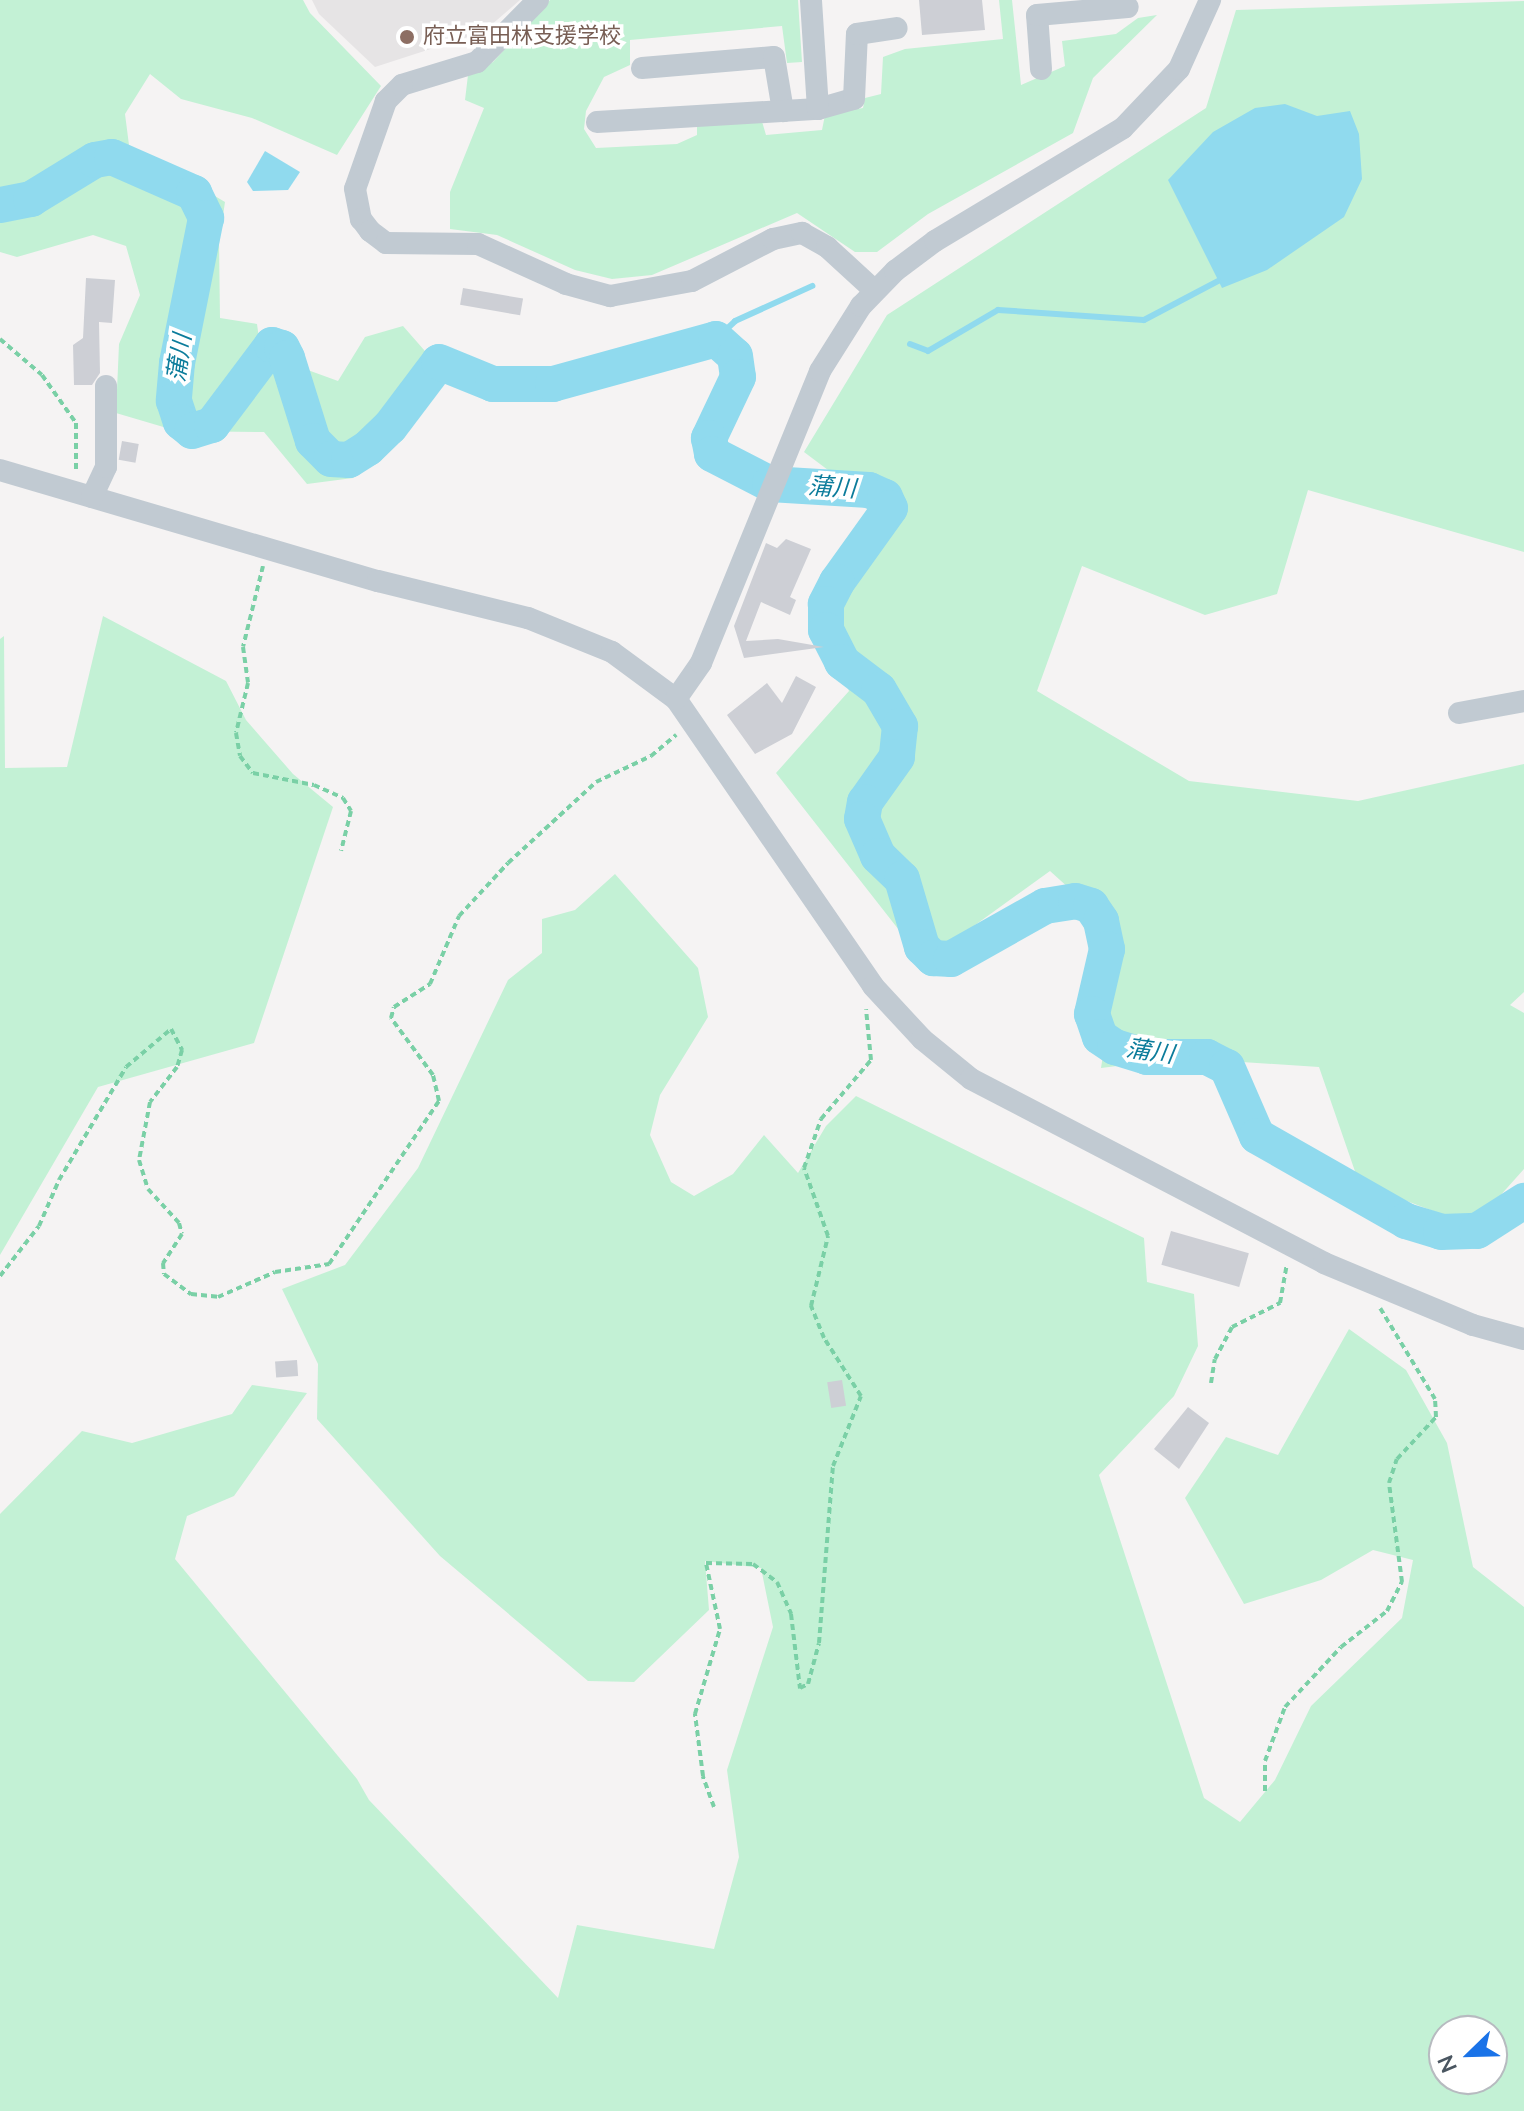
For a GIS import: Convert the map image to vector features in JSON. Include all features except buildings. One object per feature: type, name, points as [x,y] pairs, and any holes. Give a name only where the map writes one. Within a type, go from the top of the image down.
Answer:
[{"type":"street","points":[[538,0],[477,62],[402,85],[386,101],[355,189],[361,219],[370,231],[386,243],[478,244],[566,284],[610,296],[692,281],[773,239],[802,233],[827,247],[874,290]]},
{"type":"street","points":[[811,0],[818,109]]},
{"type":"street","points":[[676,699],[701,663],[794,431],[833,346],[874,290],[935,241],[1123,128],[1179,69],[1210,0]]},
{"type":"street","points":[[1041,69],[1037,15],[1059,5],[1128,7]]},
{"type":"street","points":[[597,122],[818,109],[854,99],[857,34],[897,28]]},
{"type":"street","points":[[642,68],[774,57],[783,111]]},
{"type":"street","points":[[82,494],[106,467],[106,386]]},
{"type":"street","points":[[0,470],[572,632],[637,666],[676,699],[690,717],[876,989],[922,1039],[1004,1099],[1293,1248],[1379,1288],[1524,1339]]},
{"type":"street","points":[[1459,713],[1524,701]]},
{"type":"path","points":[[0,339],[42,375],[76,423],[82,494]]},
{"type":"path","points":[[268,548],[243,647],[248,683],[236,733],[240,756],[253,773],[314,785],[343,798],[351,811],[341,851]]},
{"type":"path","points":[[0,1276],[39,1226],[59,1180],[126,1067],[171,1029],[182,1050],[177,1067],[150,1102],[139,1160],[148,1189],[179,1223],[182,1234],[163,1263],[164,1274],[191,1294],[210,1298],[275,1272],[329,1264],[439,1101],[433,1075],[391,1018],[394,1007],[430,984],[472,898],[578,796],[651,756],[690,717]]},
{"type":"path","points":[[714,1807],[696,1745],[695,1714],[720,1629],[706,1563],[753,1564],[777,1582],[791,1614],[800,1688],[808,1684],[819,1643],[833,1466],[861,1396],[824,1338],[811,1306],[828,1236],[804,1168],[821,1119],[871,1060],[865,1017],[868,996],[876,989]]},
{"type":"path","points":[[1211,1383],[1215,1359],[1232,1327],[1280,1303],[1293,1248]]},
{"type":"path","points":[[1265,1791],[1265,1761],[1285,1707],[1341,1647],[1387,1611],[1402,1582],[1389,1483],[1397,1459],[1436,1417],[1435,1399],[1382,1313],[1375,1298],[1379,1288]]},
{"type":"shaded area","name":"府立富田林支援学校","points":[[312,0],[520,0],[483,32],[375,67],[319,14]]},
{"type":"green space","points":[[0,0],[303,0],[310,13],[381,86],[337,155],[252,118],[181,99],[150,74],[125,114],[129,145],[225,202],[219,243],[220,318],[257,324],[261,353],[338,381],[365,337],[403,326],[446,375],[353,478],[307,484],[264,432],[177,431],[116,413],[119,344],[140,295],[126,246],[93,235],[17,257],[0,252]]},
{"type":"green space","points":[[550,0],[798,0],[802,62],[787,63],[782,26],[630,40],[630,65],[604,77],[586,111],[584,129],[596,148],[677,144],[697,135],[697,124],[761,118],[766,135],[822,130],[825,115],[863,108],[865,98],[881,94],[883,57],[905,49],[1003,39],[999,0],[1012,0],[1021,85],[1065,66],[1062,41],[1116,34],[1138,18],[1157,15],[1093,78],[1073,133],[928,214],[877,252],[855,252],[797,213],[652,275],[612,279],[575,270],[497,235],[450,229],[450,192],[484,108],[465,100],[468,75],[493,62]]},
{"type":"green space","points":[[1524,1],[1524,552],[1308,490],[1277,594],[1205,615],[1082,566],[1037,691],[1189,781],[1358,801],[1524,764],[1524,992],[1510,1005],[1524,1013],[1524,1169],[1473,1226],[1359,1183],[1319,1067],[1181,1058],[1101,1068],[1122,936],[1050,871],[924,962],[776,773],[849,691],[823,628],[876,506],[804,452],[887,315],[1206,108],[1236,10]]},
{"type":"green space","points":[[103,616],[226,681],[246,720],[293,774],[333,807],[254,1043],[98,1087],[0,1255],[0,639],[4,636],[5,768],[67,767]]},
{"type":"green space","points":[[615,874],[698,968],[708,1017],[660,1095],[650,1135],[671,1182],[694,1196],[733,1174],[764,1135],[798,1173],[826,1126],[856,1096],[1144,1238],[1147,1282],[1194,1294],[1198,1346],[1174,1396],[1099,1475],[1204,1798],[1240,1822],[1275,1780],[1311,1706],[1402,1618],[1413,1560],[1373,1550],[1321,1580],[1244,1604],[1185,1498],[1226,1437],[1278,1455],[1349,1329],[1406,1370],[1447,1443],[1473,1567],[1524,1607],[1524,2111],[0,2111],[0,1514],[82,1431],[132,1443],[232,1414],[252,1385],[307,1393],[234,1496],[187,1516],[175,1559],[357,1779],[369,1800],[558,1998],[577,1925],[714,1949],[739,1857],[727,1770],[773,1627],[761,1568],[705,1561],[709,1610],[634,1682],[588,1681],[440,1556],[317,1419],[318,1364],[282,1289],[345,1265],[418,1168],[508,980],[542,953],[542,919],[575,910]]},
{"type":"water","points":[[1285,104],[1317,116],[1350,111],[1359,134],[1362,179],[1344,217],[1267,270],[1222,288],[1168,180],[1213,132],[1255,108]]},
{"type":"water","points":[[265,151],[300,172],[288,190],[253,191],[247,182]]},
{"type":"waterway","name":"蒲川","points":[[0,205],[31,199],[95,160],[112,157],[194,193],[206,218],[177,363],[174,401],[181,422],[192,431],[212,425],[272,345],[282,348],[287,358],[313,441],[331,459],[349,460],[368,448],[390,427],[439,362],[493,384],[553,384],[716,339],[735,356],[738,377],[709,438],[712,454],[770,484],[869,490],[885,497],[890,508],[837,582],[826,604],[826,630],[842,662],[879,690],[900,726],[897,757],[865,802],[862,819],[878,856],[902,879],[922,947],[933,958],[951,959],[1045,906],[1076,901],[1091,906],[1101,921],[1107,949],[1092,1014],[1100,1037],[1115,1047],[1147,1057],[1207,1057],[1227,1067],[1257,1136],[1406,1221],[1441,1232],[1477,1231],[1524,1201]]},
{"type":"waterway","points":[[910,344],[928,351],[998,310],[1144,320],[1218,281]]},
{"type":"waterway","points":[[716,339],[735,321],[812,286]]},
{"type":"place","name":"府立富田林支援学校","points":[[407,37]]}]
